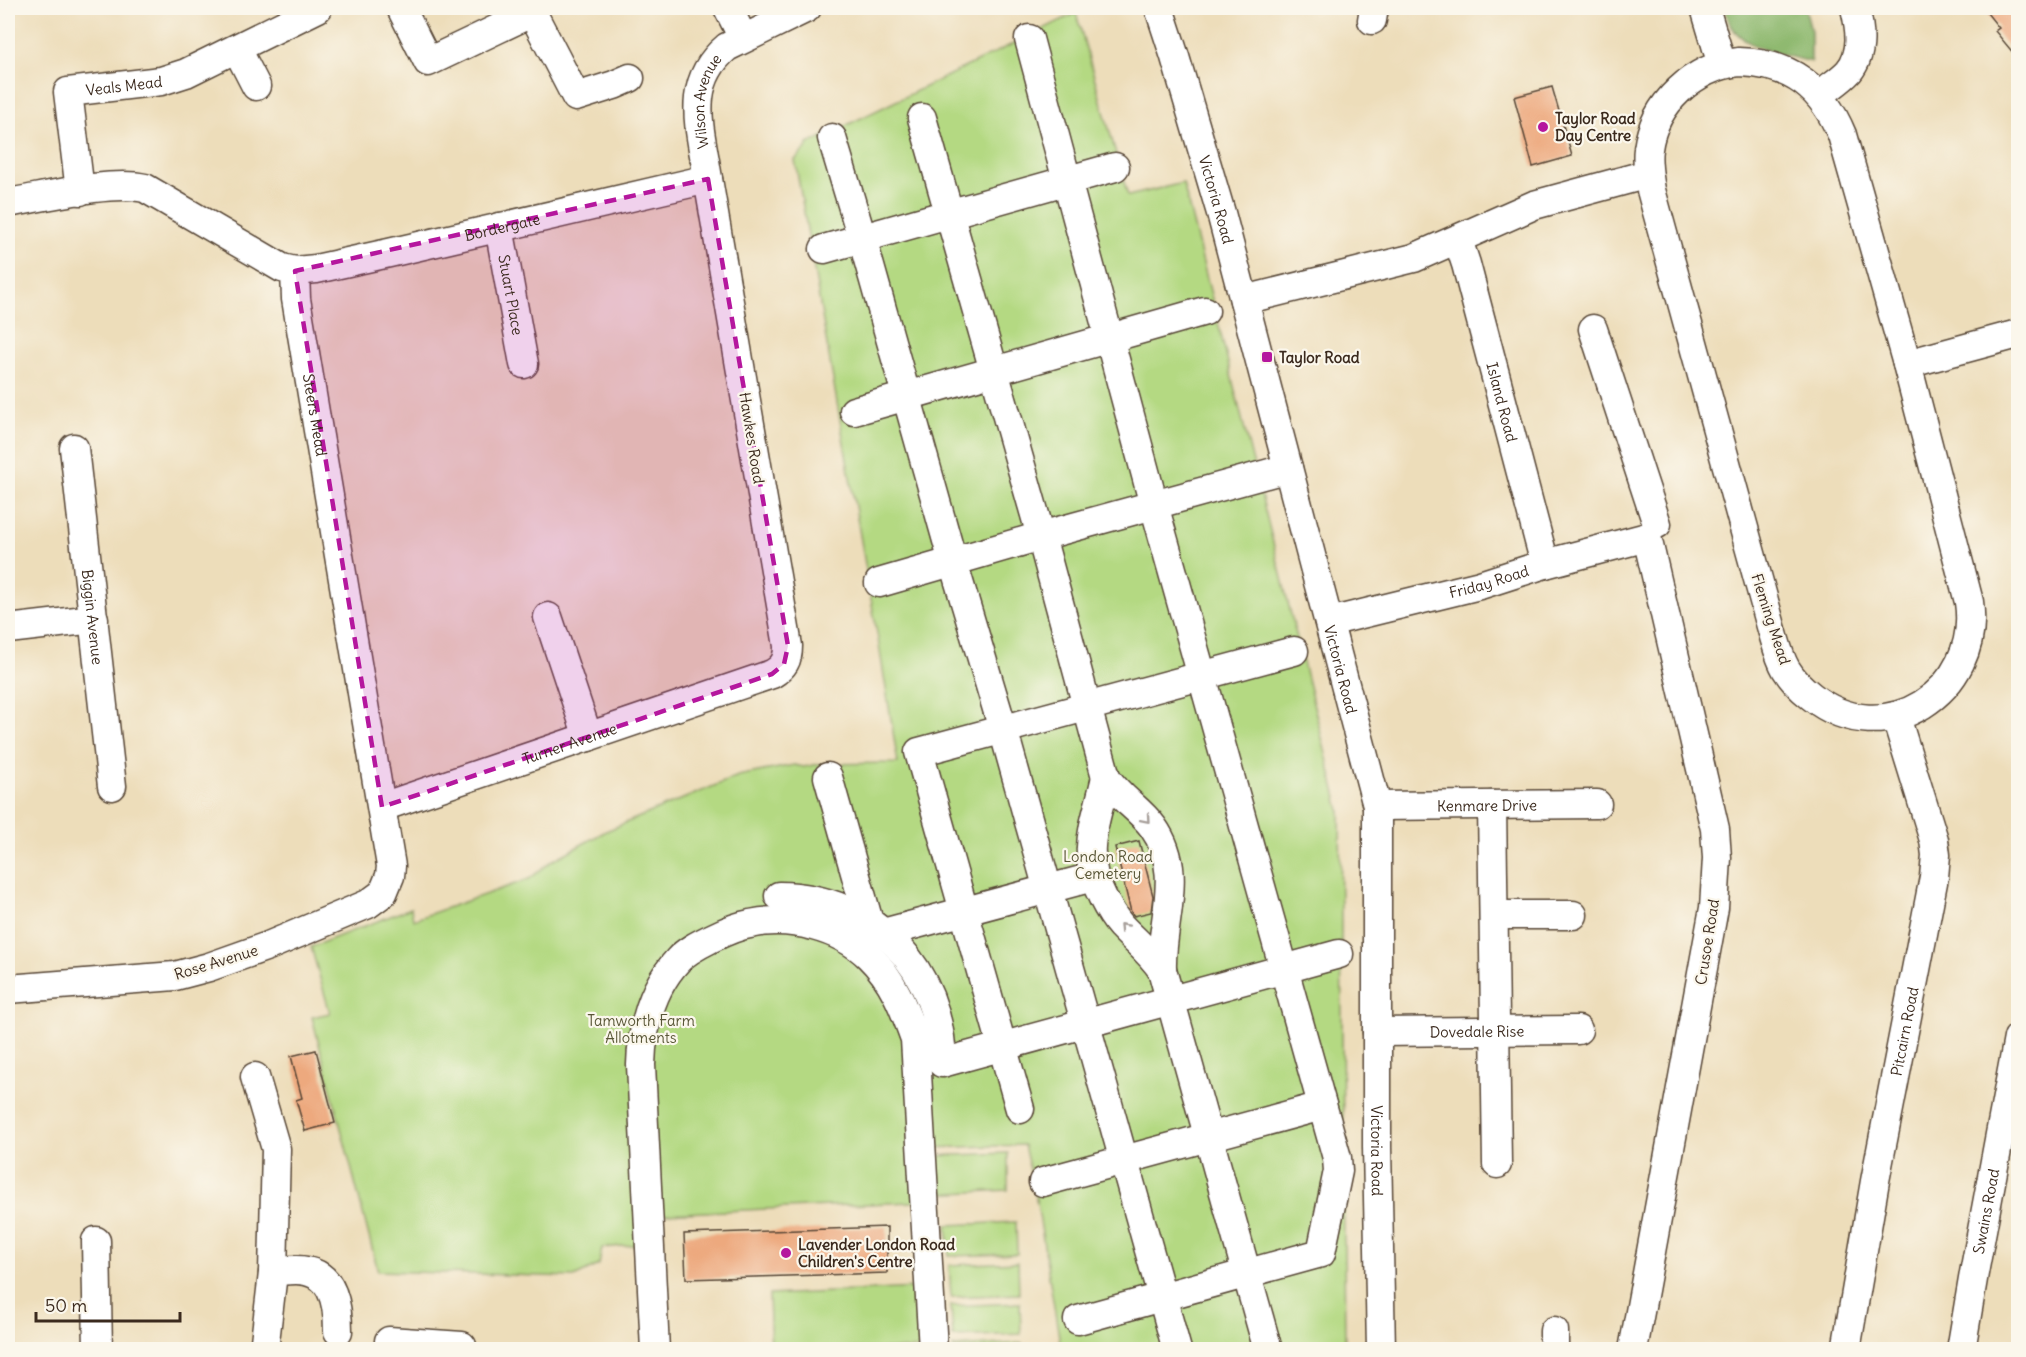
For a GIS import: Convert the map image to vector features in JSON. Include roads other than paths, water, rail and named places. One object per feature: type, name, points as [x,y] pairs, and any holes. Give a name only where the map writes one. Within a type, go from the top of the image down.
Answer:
[{"type":"street","name":"Veals Mead","points":[[80,191],[68,92],[161,81],[186,73],[318,8]]},
{"type":"street","points":[[400,8],[433,73],[536,18],[576,97],[630,78]]},
{"type":"street","name":"Wilson Avenue","points":[[728,8],[744,38]]},
{"type":"street","name":"Wilson Avenue","points":[[708,179],[697,102],[706,71],[717,55],[727,47],[807,8]]},
{"type":"street","name":"Victoria Road","points":[[1159,8],[1179,68],[1244,300],[1377,806],[1381,1350]]},
{"type":"street","points":[[1705,8],[1722,65]]},
{"type":"street","points":[[1820,95],[1848,72],[1858,55],[1860,39],[1855,8]]},
{"type":"street","points":[[1029,39],[1154,505],[1322,1106],[1338,1171],[1321,1253],[1078,1320]]},
{"type":"street","points":[[237,49],[256,86]]},
{"type":"street","name":"Fleming Mead","points":[[1749,63],[1789,73],[1820,95],[1835,118],[1842,135],[1907,364],[1969,602],[1971,623],[1963,657],[1954,675],[1941,691],[1927,702],[1911,712],[1896,717],[1855,717],[1836,711],[1821,704],[1805,691],[1786,668],[1772,630],[1656,210],[1648,174],[1647,150],[1658,116],[1668,102],[1695,78],[1722,65],[1749,63]]},
{"type":"street","points":[[922,118],[1041,536],[1106,777],[1113,789],[1141,813],[1154,828],[1168,855],[1170,891],[1161,949],[1162,970],[1268,1350]]},
{"type":"street","points":[[832,138],[1003,729],[1177,1350]]},
{"type":"street","points":[[824,249],[1115,166]]},
{"type":"street","points":[[1244,300],[1414,258],[1534,205],[1648,174]]},
{"type":"street","name":"Bordergate","points":[[295,271],[316,269],[708,179]]},
{"type":"street","name":"Hawkes Road","points":[[708,179],[788,646],[787,659],[780,670],[757,679]]},
{"type":"street","points":[[8,203],[80,191],[127,186],[145,188],[282,268],[295,271]]},
{"type":"street","name":"Stuart Place","points":[[500,227],[524,364]]},
{"type":"street","name":"Island Road","points":[[1458,240],[1545,564]]},
{"type":"street","name":"Steers Mead","points":[[295,271],[296,299],[391,866]]},
{"type":"street","points":[[854,411],[1205,311]]},
{"type":"street","name":"Crusoe Road","points":[[1593,329],[1652,531],[1715,829],[1717,858],[1714,908],[1633,1350]]},
{"type":"street","points":[[1907,364],[2019,334]]},
{"type":"street","name":"Biggin Avenue","points":[[74,448],[112,786]]},
{"type":"street","points":[[879,583],[1288,468]]},
{"type":"street","name":"Friday Road","points":[[1329,622],[1480,585],[1652,531]]},
{"type":"street","points":[[548,617],[588,737]]},
{"type":"street","points":[[8,629],[94,619]]},
{"type":"street","points":[[1020,1109],[919,752],[1294,651]]},
{"type":"street","name":"Turner Avenue","points":[[382,807],[757,679]]},
{"type":"street","name":"Pitcairn Road","points":[[1846,1350],[1875,1181],[1934,877],[1936,855],[1929,821],[1896,717]]},
{"type":"street","points":[[828,777],[876,927]]},
{"type":"street","points":[[1106,777],[1092,838],[1090,858],[1093,877],[1121,926],[1153,956],[1162,970]]},
{"type":"street","name":"Kenmare Drive","points":[[1377,806],[1597,804]]},
{"type":"street","points":[[1492,805],[1497,1164]]},
{"type":"street","name":"Rose Avenue","points":[[8,989],[175,976],[209,967],[268,946],[368,904],[383,893],[390,876],[391,866]]},
{"type":"street","points":[[876,927],[964,911],[1093,877]]},
{"type":"street","points":[[779,896],[819,900],[852,912],[876,927],[905,954],[929,995],[941,1042],[942,1063],[1339,954]]},
{"type":"street","points":[[1495,915],[1573,915]]},
{"type":"street","points":[[655,1350],[641,1065],[641,1042],[647,1014],[661,985],[678,961],[696,946],[725,932],[751,924],[775,922],[800,923],[835,934],[854,945],[877,965],[896,990],[906,1014],[915,1039],[933,1350]]},
{"type":"street","name":"Dovedale Rise","points":[[1377,1032],[1578,1030]]},
{"type":"street","name":"Swains Road","points":[[1961,1350],[2019,1038]]},
{"type":"street","points":[[255,1077],[276,1149],[273,1273],[264,1350]]},
{"type":"street","points":[[1043,1182],[1322,1106]]},
{"type":"street","points":[[96,1241],[98,1350]]},
{"type":"street","points":[[273,1273],[308,1270],[324,1280],[333,1293],[338,1311],[338,1331]]},
{"type":"street","points":[[388,1341],[462,1346],[462,1350]]},
{"type":"place","name":"Taylor Road Day Centre","points":[[1543,127]]},
{"type":"place","name":"Taylor Road","points":[[1267,357]]},
{"type":"place","name":"Lavender London Road Children's Centre","points":[[786,1253]]},
{"type":"park label","name":"London Road Cemetery","points":[[1108,864]]},
{"type":"park label","name":"Tamworth Farm Allotments","points":[[641,1028]]}]
